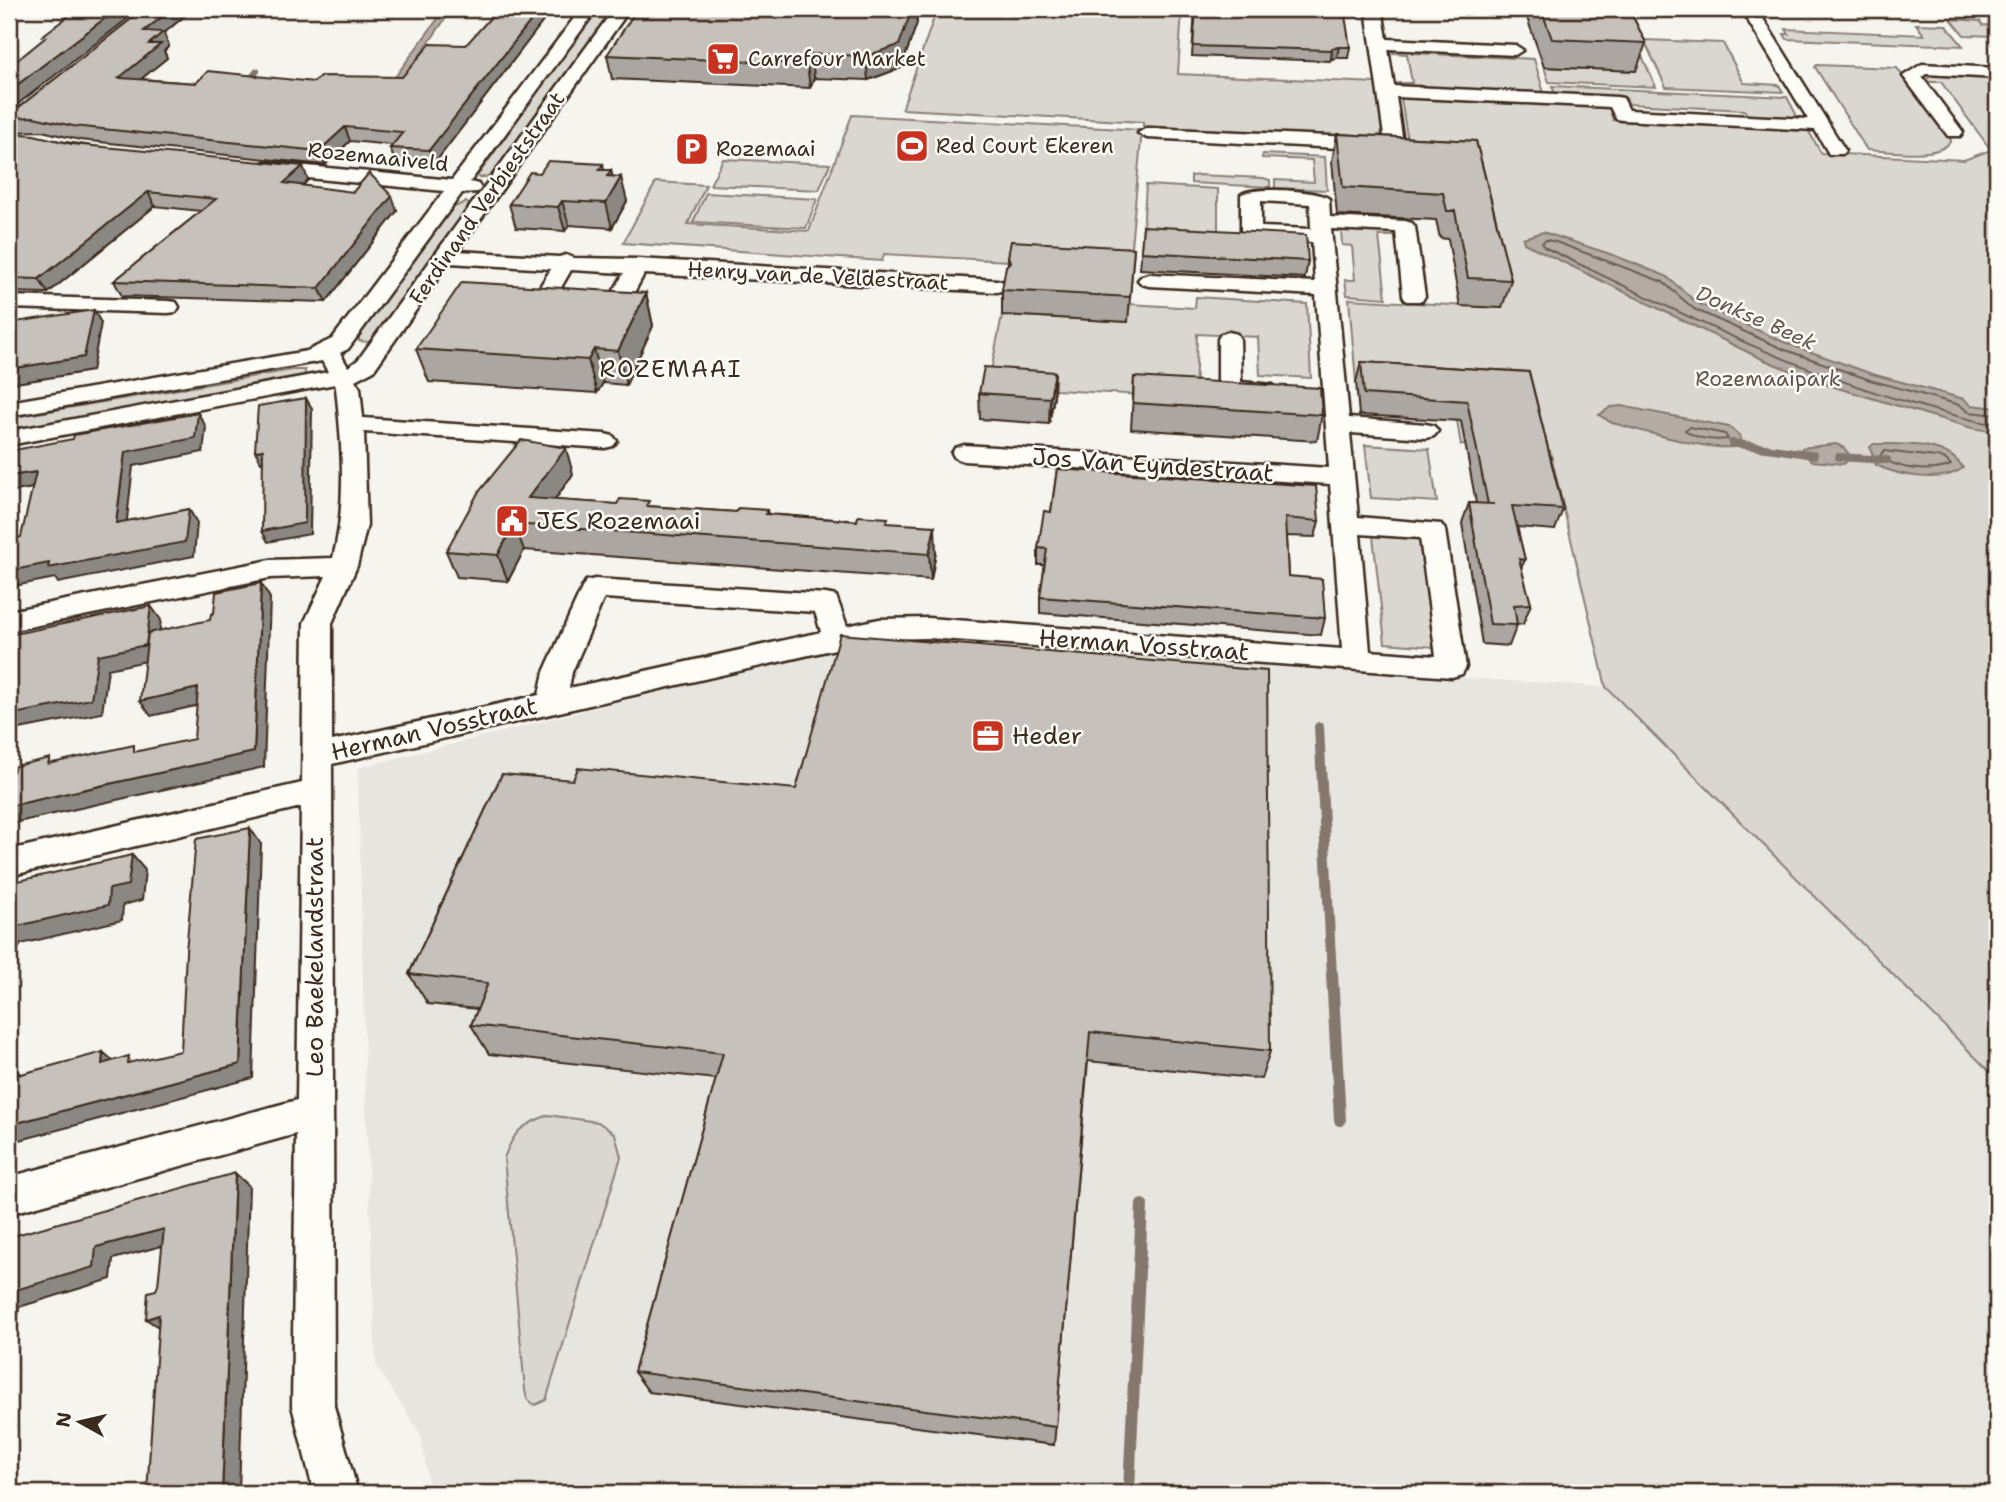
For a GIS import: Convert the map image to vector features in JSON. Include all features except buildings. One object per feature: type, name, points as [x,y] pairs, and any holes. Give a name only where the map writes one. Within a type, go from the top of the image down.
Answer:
[{"type":"street","name":"Ferdinand Verbieststraat","points":[[336,365],[340,344],[589,9]]},
{"type":"street","name":"Ferdinand Verbieststraat","points":[[9,409],[313,357],[354,373],[373,357],[622,9]]},
{"type":"street","points":[[1147,133],[1385,143],[1393,136],[1374,9]]},
{"type":"street","points":[[1749,9],[1836,150]]},
{"type":"street","points":[[1380,44],[1516,50]]},
{"type":"street","points":[[1954,132],[1912,76],[1922,69],[1997,73]]},
{"type":"street","points":[[1387,91],[1617,102],[1622,115],[1821,125]]},
{"type":"street","name":"Rozemaaiveld","points":[[243,166],[493,190]]},
{"type":"street","points":[[1357,660],[1321,229],[1405,227],[1414,296]]},
{"type":"street","name":"Henry van de Veldestraat","points":[[445,257],[566,261],[998,286]]},
{"type":"street","points":[[566,261],[545,296],[619,301],[638,265]]},
{"type":"street","points":[[1149,280],[1326,289]]},
{"type":"street","points":[[9,302],[168,307]]},
{"type":"street","points":[[1229,339],[1230,388],[1282,391]]},
{"type":"street","name":"Ferdinand Verbieststraat","points":[[9,438],[336,365]]},
{"type":"street","name":"Leo Baekelandstraat","points":[[336,365],[348,388],[352,425],[354,525],[344,566],[317,623],[313,1406],[336,1493]]},
{"type":"street","points":[[1309,392],[1335,394]]},
{"type":"street","points":[[352,425],[605,441]]},
{"type":"street","points":[[1338,425],[1426,431]]},
{"type":"street","name":"Jos Van Eyndestraat","points":[[964,453],[1342,477]]},
{"type":"street","name":"Herman Vosstraat","points":[[316,756],[879,629],[928,628],[1452,667],[1432,530],[1346,525]]},
{"type":"street","points":[[9,621],[270,569],[344,566]]},
{"type":"street","name":"Herman Vosstraat","points":[[552,702],[558,672],[595,588],[826,603],[836,637]]},
{"type":"street","points":[[9,863],[316,792]]},
{"type":"street","points":[[9,1196],[315,1112]]},
{"type":"shaded area","points":[[879,636],[998,648],[1606,687],[1997,1079],[1997,1493],[430,1493],[421,1435],[376,1365],[366,1109],[358,768]]},
{"type":"green space","points":[[597,9],[612,9],[494,175],[479,178],[478,175]]},
{"type":"green space","points":[[937,9],[1182,9],[1178,74],[1376,83],[1383,134],[1364,139],[1143,126],[1143,122],[902,109]]},
{"type":"green space","points":[[1951,19],[1980,21],[1983,25],[1997,26],[1997,36],[1964,35]]},
{"type":"green space","points":[[1916,24],[1946,25],[1963,46],[1787,39],[1784,34],[1789,34],[1786,29],[1924,35]]},
{"type":"green space","points":[[1633,36],[1656,87],[1549,82],[1544,67],[1635,71]]},
{"type":"green space","points":[[1644,40],[1723,43],[1744,83],[1779,85],[1783,92],[1666,87]]},
{"type":"green space","points":[[1393,48],[1411,48],[1412,53],[1534,59],[1544,93],[1401,86],[1398,83],[1412,83],[1407,54],[1393,53]]},
{"type":"green space","points":[[1815,67],[1897,68],[1951,140],[1946,146],[1926,152],[1867,150]]},
{"type":"green space","name":"Rozemaaipark","points":[[1935,75],[1997,78],[1997,1079],[1606,687],[1550,451],[1461,445],[1457,421],[1425,386],[1356,382],[1349,299],[1501,308],[1498,227],[1481,160],[1410,156],[1401,98],[1609,107],[1613,120],[1807,128],[1821,153],[1964,160],[1991,150],[1941,82],[1929,82],[1926,79]]},
{"type":"green space","points":[[1552,86],[1787,97],[1798,118],[1748,116],[1744,110],[1629,104],[1626,98],[1555,94]]},
{"type":"green space","points":[[852,115],[1142,130],[1129,268],[884,254],[882,261],[623,243],[656,182],[706,185],[688,224],[809,231]]},
{"type":"green space","points":[[1263,154],[1325,157],[1327,190],[1275,188],[1275,180],[1314,182],[1312,160],[1262,158]]},
{"type":"green space","points":[[723,159],[830,164],[819,190],[710,185]]},
{"type":"green space","points":[[1191,176],[1263,178],[1270,180],[1270,187],[1191,183]]},
{"type":"green space","points":[[1146,185],[1218,189],[1218,235],[1143,231]]},
{"type":"green space","points":[[706,193],[817,199],[806,228],[693,222]]},
{"type":"green space","points":[[466,202],[472,207],[378,339],[359,341],[359,336],[452,208]]},
{"type":"green space","points":[[1341,229],[1393,232],[1393,236],[1379,236],[1386,298],[1347,295],[1345,280],[1355,280],[1352,246],[1342,245]]},
{"type":"green space","points":[[1196,297],[1307,304],[1311,378],[1260,375],[1258,337],[1197,334],[1195,398],[988,386],[1002,315],[1127,322],[1130,304],[1195,308]]},
{"type":"green space","points":[[305,370],[305,375],[292,381],[9,430],[9,418]]},
{"type":"green space","points":[[1365,445],[1429,449],[1437,502],[1371,498]]},
{"type":"green space","points":[[1373,536],[1420,539],[1435,647],[1385,643]]},
{"type":"green space","points":[[548,1115],[598,1122],[615,1134],[621,1157],[546,1400],[535,1405],[527,1399],[525,1390],[504,1158],[520,1130]]},
{"type":"water","points":[[445,9],[452,9],[398,87],[387,88]]},
{"type":"water","name":"Donkse Beek","points":[[1543,232],[1666,276],[1697,303],[1786,343],[1872,374],[1964,399],[1971,405],[1997,408],[1997,432],[1972,428],[1821,383],[1762,359],[1524,243],[1523,238]]},
{"type":"water","points":[[1621,406],[1729,427],[1739,435],[1743,445],[1716,447],[1679,440],[1612,423],[1599,415],[1611,407]]},
{"type":"water","points":[[1836,444],[1844,448],[1851,457],[1844,464],[1813,461],[1802,454],[1802,448]]},
{"type":"water","points":[[1874,444],[1911,444],[1935,449],[1956,459],[1963,468],[1944,476],[1932,477],[1896,472],[1876,465],[1870,447]]},
{"type":"waterway","points":[[245,85],[257,71]]},
{"type":"waterway","name":"Donkse Beek","points":[[1732,443],[1814,455]]},
{"type":"waterway","name":"Donkse Beek","points":[[1839,457],[1887,460]]},
{"type":"waterway","points":[[1319,727],[1332,976]]},
{"type":"waterway","points":[[1332,974],[1340,1120]]},
{"type":"waterway","points":[[1129,1491],[1142,1205]]},
{"type":"place","name":"Carrefour Market","points":[[723,59]]},
{"type":"place","name":"Red Court Ekeren","points":[[912,146]]},
{"type":"place","name":"Rozemaai","points":[[692,149]]},
{"type":"place","name":"JES Rozemaai","points":[[512,521]]},
{"type":"place","name":"Heder","points":[[988,736]]},
{"type":"district","name":"ROZEMAAI","points":[[671,369]]}]
